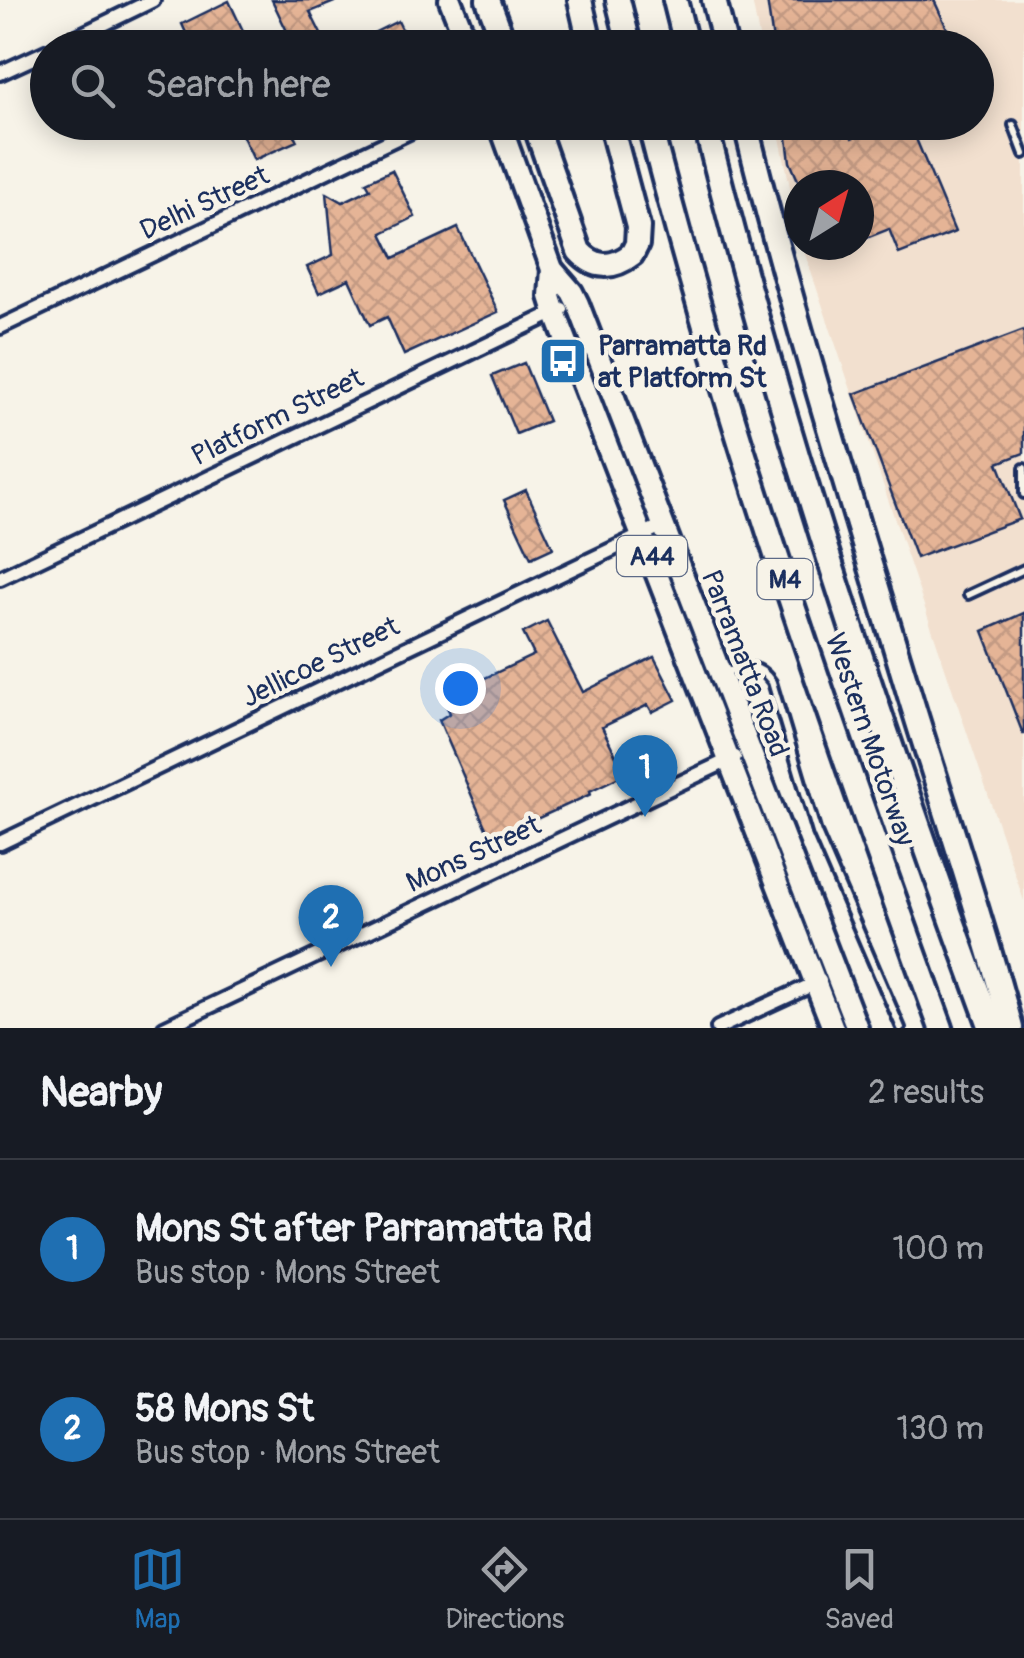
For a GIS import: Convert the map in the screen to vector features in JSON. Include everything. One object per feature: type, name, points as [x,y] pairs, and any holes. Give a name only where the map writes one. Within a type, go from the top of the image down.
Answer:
[{"type":"highway","points":[[450,0],[462,30]]},
{"type":"highway","points":[[488,0],[499,30]]},
{"type":"highway","points":[[580,0],[587,30]]},
{"type":"highway","points":[[618,0],[626,30]]},
{"type":"highway","points":[[675,0],[682,30]]},
{"type":"highway","points":[[714,0],[722,30]]},
{"type":"highway","name":"Parramatta Road","points":[[505,140],[552,269],[578,304],[700,683],[833,1028]]},
{"type":"highway","points":[[540,140],[579,251],[593,263],[607,266],[632,254],[639,234],[615,140]]},
{"type":"highway","name":"Western Motorway","points":[[654,140],[778,559],[865,818],[942,1028]]},
{"type":"highway","name":"Western Motorway","points":[[710,140],[805,480],[887,736],[992,1028]]},
{"type":"highway","points":[[750,140],[802,334],[983,922],[1011,1028]]},
{"type":"highway","name":"Parramatta Road","points":[[552,269],[550,296],[555,312],[721,674],[857,1028]]},
{"type":"street","points":[[91,30],[153,0]]},
{"type":"street","points":[[0,73],[30,59]]},
{"type":"street","name":"Delhi Street","points":[[0,327],[392,140]]},
{"type":"street","name":"Platform Street","points":[[0,578],[578,304]]},
{"type":"street","name":"Jellicoe Street","points":[[0,842],[653,530]]},
{"type":"street","name":"Mons Street","points":[[164,1028],[750,751]]},
{"type":"street","points":[[718,1028],[837,975]]},
{"type":"lane","points":[[1013,125],[1024,154]]},
{"type":"lane","points":[[1024,468],[1024,494]]},
{"type":"lane","points":[[968,594],[1024,569]]},
{"type":"lane","points":[[700,683],[748,665],[764,670],[772,682],[817,833],[901,1028]]},
{"type":"shaded area","points":[[752,0],[1024,0],[1024,901],[807,260],[874,260],[874,170],[787,170],[780,140],[994,140],[994,30],[758,30]]},
{"type":"building","points":[[272,0],[339,0],[310,12],[319,30],[286,30]]},
{"type":"building","points":[[767,0],[934,0],[948,30],[771,30]]},
{"type":"building","points":[[229,1],[243,30],[185,30],[182,24]]},
{"type":"building","points":[[398,21],[402,30],[380,30]]},
{"type":"building","points":[[245,140],[297,141],[254,160]]},
{"type":"building","points":[[787,140],[917,140],[955,232],[899,254],[889,229],[874,235],[874,170],[793,170]]},
{"type":"building","points":[[392,170],[415,217],[382,233],[394,258],[458,228],[498,312],[404,355],[387,317],[370,325],[349,279],[319,293],[307,267],[333,255],[327,193],[343,202],[370,189],[366,182]]},
{"type":"building","points":[[1024,330],[1024,453],[998,463],[1020,519],[916,558],[854,394]]},
{"type":"building","points":[[524,363],[548,421],[516,434],[492,376]]},
{"type":"building","points":[[526,490],[553,548],[531,558],[504,500]]},
{"type":"building","points":[[1024,613],[1024,734],[1023,734],[983,631]]},
{"type":"building","points":[[547,621],[583,692],[654,657],[676,700],[652,712],[648,705],[602,727],[625,774],[491,840],[439,720],[450,713],[442,698],[534,655],[523,633]]},
{"type":"place","name":"Parramatta Rd at Platform St","points":[[563,361]]},
{"type":"place","name":"Mons St after Parramatta Rd","points":[[645,817]]},
{"type":"place","name":"58 Mons St","points":[[331,967]]}]
